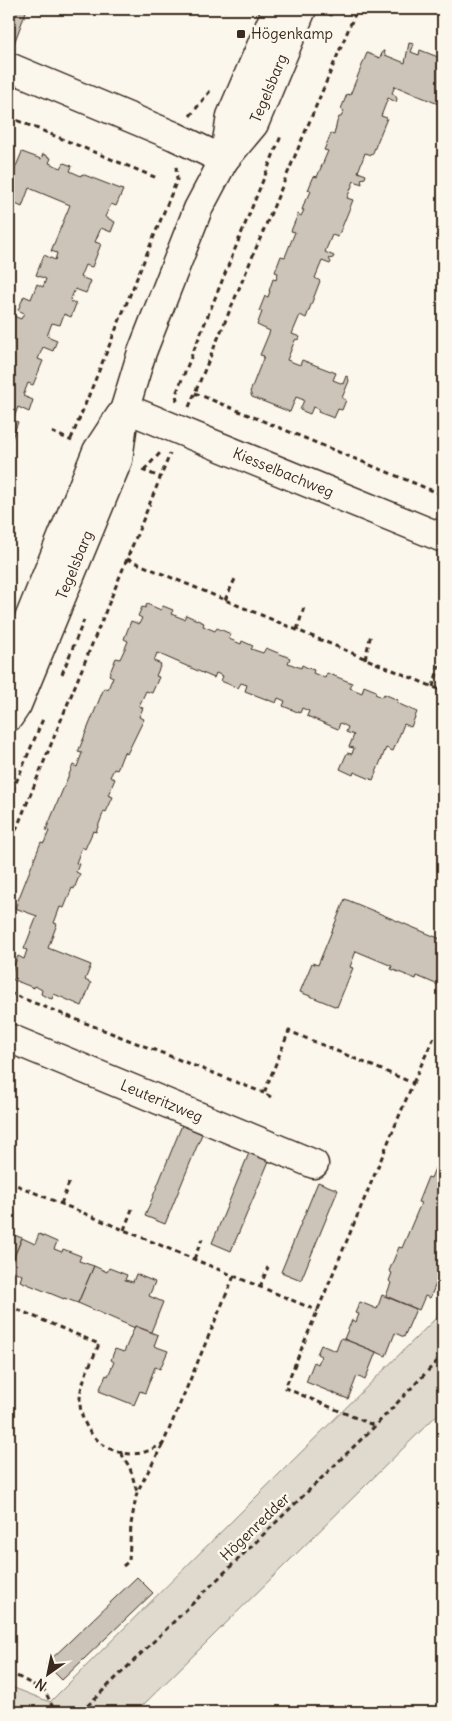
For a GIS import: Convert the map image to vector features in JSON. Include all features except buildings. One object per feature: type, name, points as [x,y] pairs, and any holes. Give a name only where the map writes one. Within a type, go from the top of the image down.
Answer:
[{"type":"street","name":"Tegelsbarg","points":[[224,160],[231,116],[277,9]]},
{"type":"street","name":"Tegelsbarg","points":[[9,717],[17,705],[118,460],[125,408],[142,352],[198,209],[224,160],[254,124],[302,9]]},
{"type":"street","points":[[9,67],[174,136],[224,160]]},
{"type":"street","name":"Tegelsbarg","points":[[9,668],[97,451],[125,408]]},
{"type":"street","name":"Kiesselbachweg","points":[[125,408],[443,538]]},
{"type":"street","name":"Leuteritzweg","points":[[9,1038],[314,1164]]},
{"type":"path","points":[[425,9],[443,16]]},
{"type":"path","points":[[66,449],[177,180],[174,136],[210,91],[214,83]]},
{"type":"path","points":[[9,117],[156,178]]},
{"type":"path","points":[[195,393],[443,495]]},
{"type":"path","points":[[127,559],[443,691]]},
{"type":"path","points":[[225,600],[236,578]]},
{"type":"path","points":[[297,630],[304,607]]},
{"type":"path","points":[[365,659],[371,634]]},
{"type":"path","points":[[433,687],[440,662]]},
{"type":"path","points":[[9,992],[271,1097]]},
{"type":"path","points":[[264,1093],[290,1031],[413,1083]]},
{"type":"path","points":[[376,1426],[285,1388],[434,1037]]},
{"type":"path","points":[[9,1182],[318,1311]]},
{"type":"path","points":[[61,1204],[69,1183]]},
{"type":"path","points":[[124,1230],[132,1209]]},
{"type":"path","points":[[194,1259],[202,1239]]},
{"type":"path","points":[[260,1287],[268,1267]]},
{"type":"path","points":[[124,1566],[129,1561],[137,1492],[163,1444],[234,1276]]},
{"type":"path","points":[[9,1306],[99,1344],[82,1388],[80,1402],[82,1418],[90,1433],[104,1446],[121,1453],[140,1453],[152,1450],[163,1444]]},
{"type":"path","name":"Högenredder","points":[[81,1712],[376,1426],[443,1355]]},
{"type":"path","points":[[121,1453],[130,1468],[137,1492]]},
{"type":"path","points":[[9,1672],[45,1691],[55,1712]]},
{"type":"shaded area","points":[[443,1311],[443,1409],[136,1712],[9,1712],[9,1686],[50,1702]]},
{"type":"place","name":"Högenkamp","points":[[241,34]]}]
